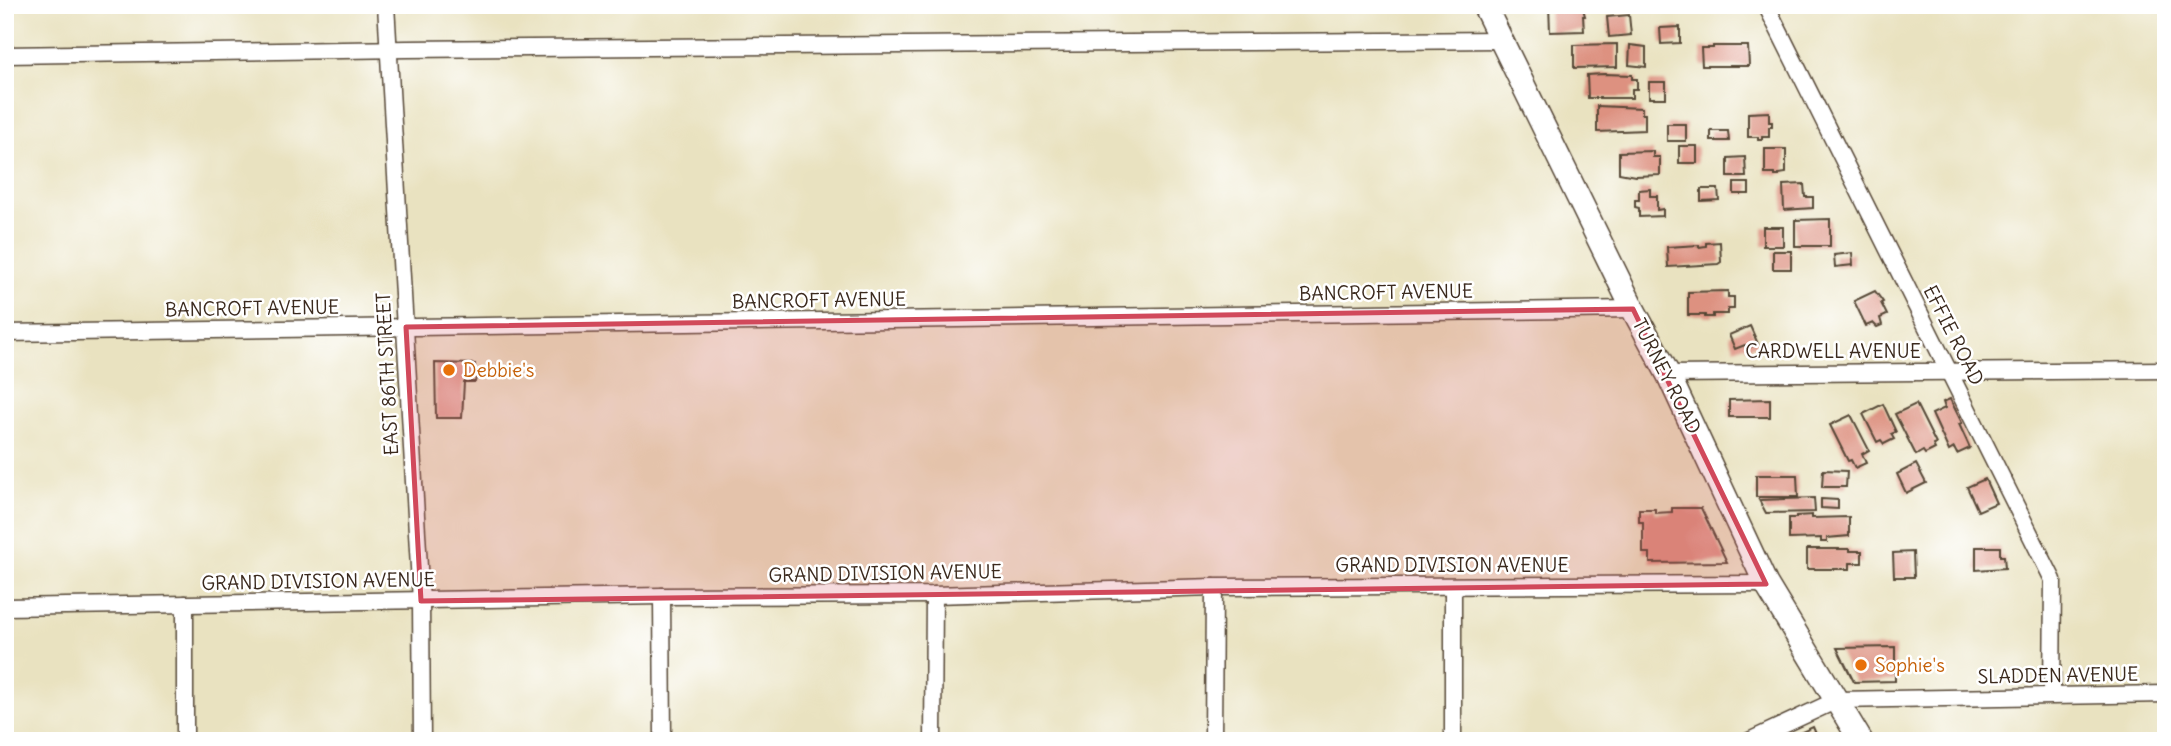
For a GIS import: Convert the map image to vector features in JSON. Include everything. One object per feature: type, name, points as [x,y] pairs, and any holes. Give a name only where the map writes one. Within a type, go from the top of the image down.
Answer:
[{"type":"main road","name":"TURNEY ROAD","points":[[1485,5],[1633,309],[1668,374],[1766,584],[1861,741]]},
{"type":"street","name":"EAST 86TH STREET","points":[[386,5],[421,601],[422,741]]},
{"type":"street","name":"EFFIE ROAD","points":[[1766,5],[2053,580],[2052,695]]},
{"type":"street","points":[[5,55],[388,49],[1500,40]]},
{"type":"street","name":"BANCROFT AVENUE","points":[[5,333],[1633,309]]},
{"type":"street","name":"CARDWELL AVENUE","points":[[1668,374],[2166,370]]},
{"type":"street","name":"GRAND DIVISION AVENUE","points":[[5,607],[663,596],[934,595],[1214,587],[1766,584]]},
{"type":"street","points":[[1213,741],[1214,587]]},
{"type":"street","points":[[1453,587],[1453,741]]},
{"type":"street","points":[[933,741],[934,595]]},
{"type":"street","points":[[663,596],[663,741]]},
{"type":"street","points":[[185,604],[186,741]]},
{"type":"street","name":"SLADDEN AVENUE","points":[[1749,741],[1837,700],[2166,694]]},
{"type":"highlighted area","points":[[1633,309],[1766,584],[421,601],[406,327]]},
{"type":"building","points":[[1549,5],[1582,5],[1585,16],[1584,31],[1550,32]]},
{"type":"building","points":[[1629,15],[1631,35],[1609,37],[1607,17]]},
{"type":"building","points":[[1680,27],[1680,43],[1661,44],[1660,28]]},
{"type":"building","points":[[1617,44],[1617,67],[1574,68],[1574,45]]},
{"type":"building","points":[[1630,45],[1646,47],[1646,67],[1629,65]]},
{"type":"building","points":[[1748,46],[1749,66],[1702,66],[1701,48]]},
{"type":"building","points":[[1587,75],[1632,75],[1632,79],[1637,79],[1637,89],[1632,89],[1632,98],[1588,98]]},
{"type":"building","points":[[1649,82],[1666,82],[1666,98],[1649,98]]},
{"type":"building","points":[[1597,106],[1642,108],[1642,114],[1645,114],[1645,130],[1597,132]]},
{"type":"building","points":[[1769,112],[1772,127],[1769,127],[1769,137],[1758,140],[1758,137],[1748,137],[1748,113]]},
{"type":"building","points":[[1667,124],[1686,124],[1686,141],[1667,141]]},
{"type":"building","points":[[1711,131],[1728,131],[1729,141],[1711,141]]},
{"type":"building","points":[[1679,146],[1697,146],[1697,163],[1679,163]]},
{"type":"building","points":[[1765,149],[1786,149],[1786,173],[1779,176],[1765,174]]},
{"type":"building","points":[[1653,151],[1653,157],[1660,157],[1660,175],[1635,176],[1619,173],[1619,152]]},
{"type":"building","points":[[1745,157],[1746,177],[1728,177],[1728,158]]},
{"type":"building","points":[[1734,183],[1749,183],[1749,194],[1734,194]]},
{"type":"building","points":[[1804,184],[1805,197],[1813,197],[1813,208],[1784,210],[1783,185]]},
{"type":"building","points":[[1650,189],[1650,196],[1657,196],[1657,210],[1663,209],[1663,216],[1639,217],[1635,200],[1639,200],[1639,190]]},
{"type":"building","points":[[1701,189],[1718,189],[1719,200],[1701,201]]},
{"type":"building","points":[[1830,219],[1830,246],[1795,246],[1795,220]]},
{"type":"building","points":[[1763,227],[1783,227],[1783,246],[1763,246]]},
{"type":"building","points":[[1720,242],[1721,262],[1718,264],[1668,267],[1667,247],[1699,247],[1706,246],[1706,243]]},
{"type":"building","points":[[1773,251],[1791,251],[1791,269],[1773,269]]},
{"type":"building","points":[[1852,253],[1853,265],[1835,267],[1834,255]]},
{"type":"building","points":[[1728,291],[1728,297],[1734,297],[1734,309],[1728,309],[1728,314],[1713,314],[1713,317],[1688,315],[1688,292]]},
{"type":"building","points":[[1875,291],[1883,302],[1881,303],[1887,315],[1880,318],[1882,325],[1877,327],[1873,323],[1866,326],[1854,301]]},
{"type":"building","points":[[1750,326],[1758,344],[1735,349],[1729,335]]},
{"type":"building","points":[[435,363],[475,364],[475,382],[464,382],[462,418],[436,418]]},
{"type":"building","points":[[1770,399],[1770,417],[1729,417],[1729,400]]},
{"type":"building","points":[[1950,399],[1970,448],[1957,454],[1954,448],[1949,451],[1932,414],[1945,408],[1943,402]]},
{"type":"building","points":[[1883,404],[1896,432],[1891,434],[1894,439],[1884,444],[1881,440],[1877,442],[1863,414]]},
{"type":"building","points":[[1916,404],[1936,444],[1933,445],[1935,449],[1916,455],[1895,414]]},
{"type":"building","points":[[1851,415],[1869,450],[1862,454],[1866,463],[1855,468],[1851,460],[1848,461],[1830,425]]},
{"type":"building","points":[[1916,464],[1926,483],[1906,493],[1897,474]]},
{"type":"building","points":[[1823,470],[1847,471],[1846,487],[1822,487]]},
{"type":"building","points":[[1756,475],[1797,475],[1798,497],[1756,497]]},
{"type":"building","points":[[1985,479],[1996,503],[1978,511],[1967,487]]},
{"type":"building","points":[[1814,498],[1815,512],[1766,513],[1759,500]]},
{"type":"building","points":[[1821,499],[1838,500],[1838,509],[1821,508]]},
{"type":"building","points":[[1672,508],[1701,508],[1727,562],[1650,563],[1650,553],[1643,553],[1643,522],[1639,522],[1639,509],[1655,509],[1655,513],[1672,512]]},
{"type":"building","points":[[1812,515],[1812,518],[1849,517],[1849,536],[1827,538],[1827,542],[1821,542],[1821,538],[1789,539],[1789,518]]},
{"type":"building","points":[[1976,547],[2000,547],[2005,568],[1976,570]]},
{"type":"building","points":[[1807,549],[1862,551],[1862,563],[1850,563],[1850,569],[1807,569]]},
{"type":"building","points":[[1913,552],[1914,577],[1894,577],[1893,553]]},
{"type":"building","points":[[1895,647],[1895,681],[1854,682],[1837,648]]},
{"type":"building","points":[[1813,727],[1819,741],[1782,741]]},
{"type":"place","name":"Debbie's","points":[[449,370]]},
{"type":"place","name":"Sophie's","points":[[1861,665]]}]
